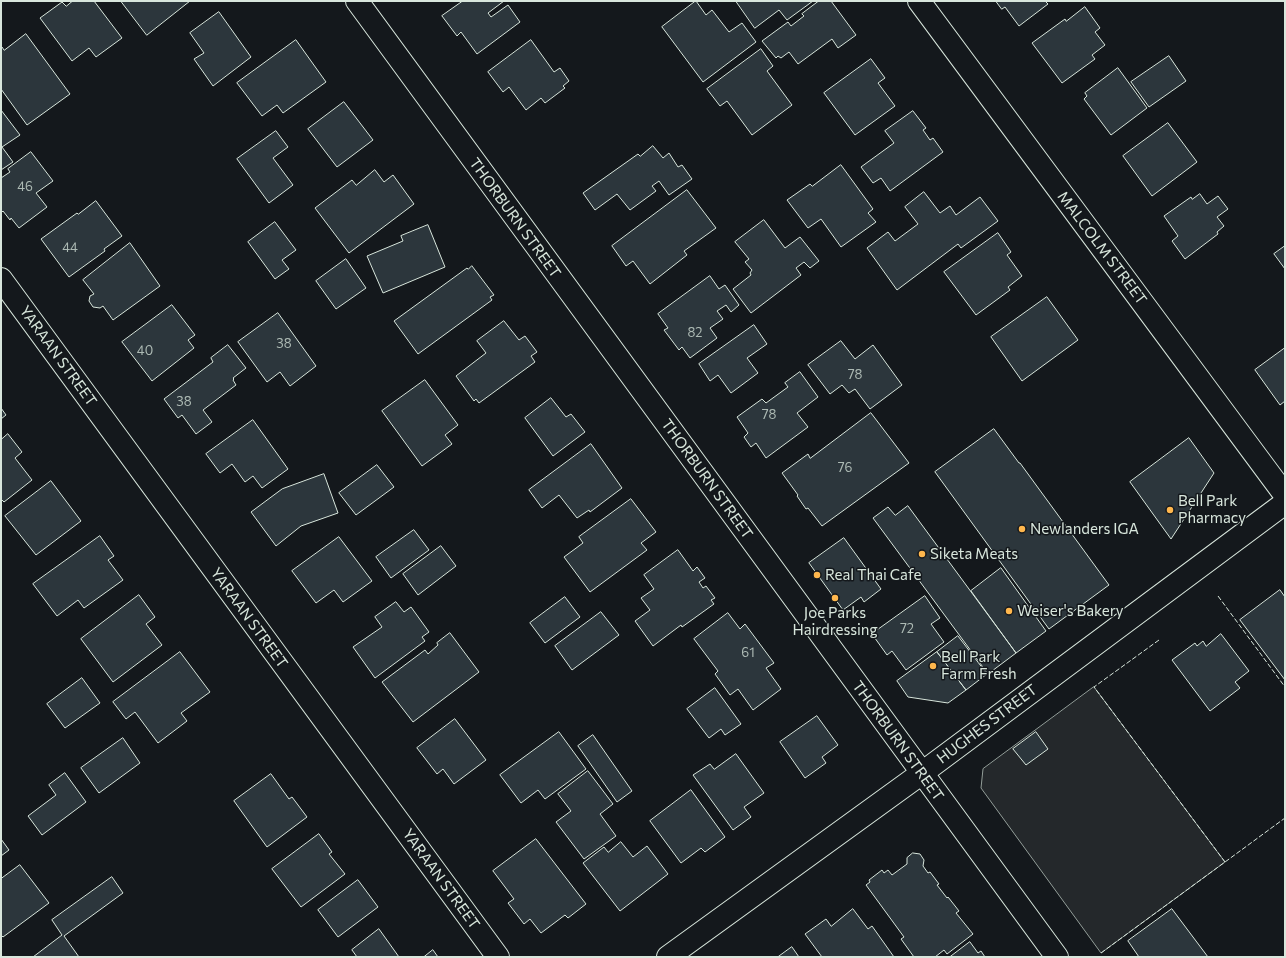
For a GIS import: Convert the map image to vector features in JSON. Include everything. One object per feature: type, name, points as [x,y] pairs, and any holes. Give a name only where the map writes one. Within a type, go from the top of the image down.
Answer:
[{"type":"street","name":"THORBURN STREET","points":[[357,1],[1057,957]]},
{"type":"street","name":"MALCOLM STREET","points":[[919,1],[1285,495]]},
{"type":"street","name":"YARAAN STREET","points":[[1,279],[498,957]]},
{"type":"street","name":"HUGHES STREET","points":[[668,957],[922,773],[1285,504]]},
{"type":"shaded area","points":[[1094,687],[1225,862],[1101,953],[981,788],[983,769]]},
{"type":"building","points":[[73,1],[94,1],[122,38],[96,57],[89,48],[72,61],[40,18],[62,2],[66,6]]},
{"type":"building","points":[[121,1],[190,1],[147,35]]},
{"type":"building","points":[[463,1],[504,1],[488,13],[491,17],[508,5],[520,22],[477,54],[461,32],[457,36],[442,16]]},
{"type":"building","points":[[696,1],[706,15],[712,10],[729,32],[742,23],[756,42],[703,82],[662,27]]},
{"type":"building","points":[[736,1],[813,1],[787,20],[779,10],[755,28]]},
{"type":"building","points":[[819,1],[831,1],[856,35],[838,48],[832,39],[798,64],[789,52],[781,58],[778,56],[776,58],[762,41],[788,22],[791,26],[804,16],[802,14]]},
{"type":"building","points":[[996,1],[1045,1],[1048,4],[1019,26],[1005,7],[1002,9]]},
{"type":"building","points":[[1085,7],[1100,28],[1095,32],[1105,45],[1092,55],[1095,59],[1062,83],[1032,43],[1065,19],[1066,21]]},
{"type":"building","points":[[219,12],[251,57],[213,86],[194,59],[204,53],[190,33]]},
{"type":"building","points":[[26,34],[70,94],[27,125],[1,89],[1,48],[2,47],[4,50]]},
{"type":"building","points":[[296,40],[326,82],[283,113],[277,105],[262,116],[237,83]]},
{"type":"building","points":[[531,40],[554,72],[560,68],[569,81],[563,86],[565,88],[545,103],[541,98],[526,110],[509,87],[503,92],[488,72]]},
{"type":"building","points":[[761,49],[773,66],[767,71],[792,105],[752,135],[727,101],[720,106],[707,89]]},
{"type":"building","points":[[1169,56],[1186,81],[1149,107],[1131,82]]},
{"type":"building","points":[[871,59],[885,78],[878,83],[895,106],[855,135],[824,93]]},
{"type":"building","points":[[1118,68],[1147,108],[1111,135],[1084,99],[1087,96],[1085,93]]},
{"type":"building","points":[[344,102],[373,140],[337,167],[308,129]]},
{"type":"building","points":[[1,110],[20,135],[2,147],[13,162],[1,170]]},
{"type":"building","points":[[913,111],[926,128],[923,130],[930,140],[933,138],[943,152],[890,191],[881,178],[873,183],[861,167],[894,143],[885,131]]},
{"type":"building","points":[[1168,123],[1197,162],[1152,196],[1123,156]]},
{"type":"building","points":[[276,131],[288,147],[273,158],[293,185],[269,203],[237,159]]},
{"type":"building","points":[[653,146],[663,158],[669,153],[678,167],[682,165],[692,179],[669,195],[659,181],[652,186],[656,191],[630,210],[617,194],[595,210],[583,193],[638,154],[640,156]]},
{"type":"building","points":[[31,152],[53,181],[36,193],[47,207],[19,228],[3,211],[1,213],[1,178],[10,172],[8,169]]},
{"type":"building","points":[[841,165],[873,209],[868,213],[876,222],[841,247],[821,219],[808,228],[787,200],[810,184],[812,186]]},
{"type":"building","points":[[375,170],[384,182],[393,175],[414,204],[349,253],[315,208],[352,180],[356,185]]},
{"type":"building","points":[[687,190],[716,228],[684,251],[687,255],[650,284],[633,261],[626,266],[612,246]]},
{"type":"building","points":[[924,192],[940,213],[950,206],[956,215],[980,197],[998,221],[961,248],[958,244],[897,290],[867,248],[888,232],[895,241],[918,224],[905,207]]},
{"type":"building","points":[[1200,194],[1207,204],[1218,196],[1228,209],[1217,217],[1224,226],[1217,232],[1218,234],[1185,259],[1172,241],[1178,236],[1164,216],[1191,197],[1192,199]]},
{"type":"building","points":[[96,201],[122,236],[104,249],[105,251],[69,277],[41,239]]},
{"type":"building","points":[[764,220],[785,248],[800,237],[819,261],[810,268],[804,262],[796,268],[801,275],[751,313],[733,289],[751,275],[750,273],[752,270],[745,262],[749,259],[735,242]]},
{"type":"building","points":[[275,222],[296,250],[282,260],[289,269],[275,279],[248,242]]},
{"type":"building","points":[[428,225],[445,267],[383,293],[367,256],[403,241],[401,236]]},
{"type":"building","points":[[998,233],[1011,252],[1007,255],[1022,276],[1008,287],[1010,290],[976,315],[944,272]]},
{"type":"building","points":[[130,243],[160,286],[113,320],[103,306],[100,308],[93,307],[89,301],[90,296],[94,294],[83,280]]},
{"type":"building","points":[[1285,246],[1285,269],[1274,254]]},
{"type":"building","points":[[346,259],[366,288],[336,309],[316,281]]},
{"type":"building","points":[[472,266],[494,295],[490,297],[492,300],[418,354],[394,321],[467,268],[468,269]]},
{"type":"building","points":[[710,276],[719,289],[725,285],[739,305],[731,312],[726,305],[717,311],[723,319],[710,328],[717,338],[690,358],[682,347],[679,350],[664,330],[668,328],[658,314]]},
{"type":"building","points":[[1047,297],[1078,340],[1022,381],[991,337]]},
{"type":"building","points":[[172,305],[195,335],[188,340],[194,348],[152,381],[122,342]]},
{"type":"building","points":[[278,313],[316,366],[290,386],[280,372],[267,382],[238,342]]},
{"type":"building","points":[[504,321],[519,340],[525,336],[537,352],[531,356],[535,362],[479,403],[476,399],[474,401],[456,376],[486,353],[477,341]]},
{"type":"building","points":[[754,325],[767,344],[747,358],[758,373],[731,393],[718,375],[710,381],[699,364]]},
{"type":"building","points":[[841,341],[855,359],[873,345],[902,385],[870,409],[855,389],[849,393],[842,385],[830,394],[808,365]]},
{"type":"building","points":[[228,345],[246,368],[233,378],[236,385],[203,410],[212,422],[196,434],[182,415],[178,418],[164,399],[213,362],[211,358]]},
{"type":"building","points":[[1285,348],[1285,401],[1280,405],[1255,370]]},
{"type":"building","points":[[800,372],[818,397],[797,413],[808,427],[766,458],[756,443],[751,447],[744,437],[748,433],[737,417],[762,399],[766,403],[788,387],[785,383]]},
{"type":"building","points":[[425,380],[458,425],[445,435],[452,444],[422,466],[382,411]]},
{"type":"building","points":[[551,398],[566,417],[571,414],[585,432],[553,456],[525,418]]},
{"type":"building","points":[[1,408],[6,415],[1,419]]},
{"type":"building","points":[[871,413],[909,463],[822,526],[808,508],[806,509],[782,473],[808,454],[810,458]]},
{"type":"building","points":[[253,420],[288,469],[262,488],[253,476],[245,482],[232,464],[220,473],[206,454]]},
{"type":"building","name":"Newlanders IGA","points":[[994,429],[1109,585],[1049,629],[935,472]]},
{"type":"building","points":[[8,434],[22,452],[15,458],[32,480],[4,502],[2,500],[1,502],[1,440]]},
{"type":"building","name":"Bell Park Pharmacy","points":[[1189,438],[1214,473],[1171,539],[1130,482]]},
{"type":"building","points":[[591,444],[622,488],[590,512],[589,510],[577,518],[559,495],[542,508],[529,490]]},
{"type":"building","points":[[377,465],[394,487],[356,515],[339,493]]},
{"type":"building","points":[[324,474],[338,513],[301,526],[276,546],[251,512],[282,489]]},
{"type":"building","points":[[51,481],[81,521],[36,555],[5,516]]},
{"type":"building","points":[[631,499],[656,532],[641,543],[647,550],[590,592],[564,557],[583,543],[579,537]]},
{"type":"building","name":"Siketa Meats","points":[[908,506],[1016,653],[988,674],[873,518],[888,507],[895,515]]},
{"type":"building","points":[[414,530],[429,550],[391,578],[376,557]]},
{"type":"building","points":[[100,536],[114,556],[108,560],[123,580],[84,608],[78,600],[57,616],[33,584]]},
{"type":"building","points":[[339,537],[372,581],[343,602],[334,590],[316,603],[292,571]]},
{"type":"building","points":[[844,538],[881,589],[864,602],[861,597],[843,610],[809,563]]},
{"type":"building","points":[[441,546],[456,566],[418,595],[403,574]]},
{"type":"building","points":[[678,550],[693,571],[697,567],[705,578],[699,582],[703,588],[706,586],[715,598],[711,600],[714,604],[682,627],[681,625],[653,646],[635,621],[650,610],[641,598],[654,589],[644,575]]},
{"type":"building","name":"Weiser's Bakery","points":[[1001,568],[1046,631],[1016,653],[971,591]]},
{"type":"building","points":[[1280,590],[1285,597],[1285,680],[1240,620]]},
{"type":"building","points":[[139,595],[155,617],[146,624],[162,645],[113,682],[81,639]]},
{"type":"building","points":[[925,596],[940,618],[931,624],[944,642],[906,670],[892,651],[887,655],[872,634]]},
{"type":"building","points":[[565,597],[580,617],[545,643],[530,623]]},
{"type":"building","points":[[396,602],[404,612],[411,607],[429,632],[422,637],[425,641],[375,678],[353,647],[382,627],[375,617]]},
{"type":"building","points":[[601,612],[619,635],[572,670],[555,646]]},
{"type":"building","points":[[728,613],[740,629],[745,624],[774,663],[766,668],[781,689],[753,710],[738,689],[730,695],[715,674],[718,671],[694,639]]},
{"type":"building","points":[[450,633],[479,672],[413,722],[382,682],[425,650],[428,654],[438,645],[437,643]]},
{"type":"building","points":[[1221,634],[1249,671],[1235,682],[1240,688],[1210,711],[1172,660],[1195,643],[1197,646],[1203,641],[1206,646]]},
{"type":"building","points":[[958,636],[987,674],[966,690],[937,652]]},
{"type":"building","points":[[180,652],[210,692],[181,713],[187,721],[158,743],[135,712],[126,719],[113,702]]},
{"type":"building","name":"Bell Park Farm Fresh","points":[[937,652],[966,690],[948,703],[908,697],[897,681]]},
{"type":"building","points":[[82,678],[100,703],[65,728],[47,704]]},
{"type":"building","points":[[715,688],[741,724],[725,735],[721,729],[709,738],[687,709]]},
{"type":"building","points":[[817,716],[838,745],[822,757],[826,763],[805,778],[780,742]]},
{"type":"building","points":[[455,719],[486,760],[454,784],[443,769],[437,774],[417,748]]},
{"type":"building","points":[[559,732],[586,769],[545,799],[538,790],[521,803],[500,775]]},
{"type":"building","points":[[1036,732],[1048,749],[1026,765],[1013,749]]},
{"type":"building","points":[[593,735],[632,791],[617,802],[578,746]]},
{"type":"building","points":[[123,738],[140,763],[99,793],[81,768]]},
{"type":"building","points":[[736,754],[764,793],[744,807],[751,817],[733,830],[693,775],[710,764],[714,769]]},
{"type":"building","points":[[588,771],[613,804],[600,814],[616,836],[584,859],[556,822],[571,811],[558,794]]},
{"type":"building","points":[[65,773],[86,802],[42,835],[28,816],[56,795],[49,785]]},
{"type":"building","points":[[271,774],[289,799],[292,797],[307,817],[267,847],[234,801]]},
{"type":"building","points":[[691,790],[725,837],[705,852],[701,848],[681,863],[650,821]]},
{"type":"building","points":[[319,834],[332,852],[329,854],[345,874],[301,907],[272,869]]},
{"type":"building","points":[[1,839],[9,850],[1,856]]},
{"type":"building","points":[[536,839],[586,904],[568,918],[565,915],[541,933],[530,919],[524,924],[508,903],[514,899],[493,871]]},
{"type":"building","points":[[621,842],[633,857],[647,846],[668,874],[620,911],[583,863],[604,847],[608,852]]},
{"type":"building","points":[[913,853],[920,854],[924,860],[923,866],[928,873],[930,872],[939,884],[937,885],[959,911],[956,913],[973,934],[947,954],[944,950],[935,957],[914,957],[901,939],[904,937],[866,885],[870,882],[869,880],[882,870],[884,873],[888,870],[892,875],[907,864],[907,858]]},
{"type":"building","points":[[20,865],[49,903],[3,937],[1,935],[1,879]]},
{"type":"building","points":[[112,877],[123,893],[64,936],[79,957],[33,957],[62,935],[52,920]]},
{"type":"building","points":[[358,880],[378,907],[338,937],[318,910]]},
{"type":"building","points":[[853,909],[868,929],[872,926],[894,957],[822,957],[805,934],[826,919],[831,926]]},
{"type":"building","points":[[1172,909],[1208,957],[1139,957],[1128,941]]},
{"type":"building","points":[[379,929],[399,957],[357,957],[352,950]]},
{"type":"building","points":[[970,942],[978,953],[981,951],[985,957],[950,957]]},
{"type":"building","points":[[792,947],[799,957],[778,957]]},
{"type":"building","points":[[433,950],[438,957],[424,957]]},
{"type":"fence","points":[[1218,596],[1285,687]]},
{"type":"fence","points":[[1159,640],[1094,687],[1225,862]]},
{"type":"fence","points":[[1101,953],[1285,818]]},
{"type":"place","name":"Bell Park Pharmacy","points":[[1170,510]]},
{"type":"place","name":"Newlanders IGA","points":[[1022,529]]},
{"type":"place","name":"Siketa Meats","points":[[922,554]]},
{"type":"place","name":"Real Thai Cafe","points":[[817,575]]},
{"type":"place","name":"Joe Parks Hairdressing","points":[[835,598]]},
{"type":"place","name":"Weiser's Bakery","points":[[1009,611]]},
{"type":"place","name":"Bell Park Farm Fresh","points":[[933,666]]}]
